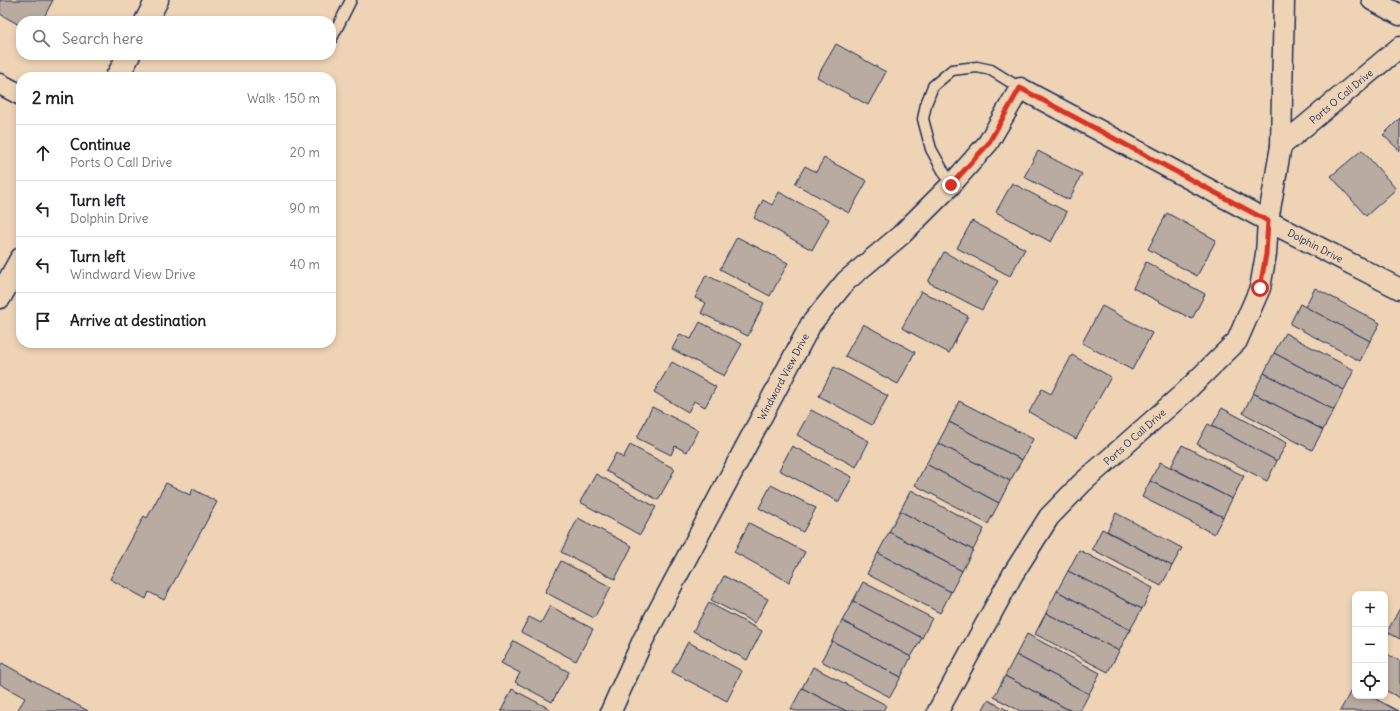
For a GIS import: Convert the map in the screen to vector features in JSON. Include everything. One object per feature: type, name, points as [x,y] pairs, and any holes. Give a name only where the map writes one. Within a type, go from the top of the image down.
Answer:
[{"type":"street","points":[[149,16],[157,0]]},
{"type":"street","name":"Ports O Call Drive","points":[[938,711],[1013,574],[1049,517],[1082,483],[1185,392],[1237,341],[1260,288],[1266,254],[1268,221],[1281,146],[1284,0]]},
{"type":"street","points":[[1372,0],[1400,14]]},
{"type":"street","name":"Ports O Call Drive","points":[[1281,146],[1400,47]]},
{"type":"street","points":[[120,72],[126,60]]},
{"type":"street","points":[[0,84],[16,92]]},
{"type":"street","name":"Windward View Drive","points":[[611,711],[643,640],[811,324],[846,281],[901,235],[951,185],[988,144],[1020,88]]},
{"type":"street","name":"Dolphin Drive","points":[[1020,88],[1268,221],[1400,289]]},
{"type":"street","points":[[0,297],[16,268]]},
{"type":"lane","points":[[336,30],[351,0]]},
{"type":"lane","points":[[951,185],[931,149],[923,119],[926,104],[933,86],[952,70],[977,67],[991,70],[1020,88]]},
{"type":"building","points":[[0,0],[53,0],[45,16],[16,16],[16,23],[0,14]]},
{"type":"building","points":[[836,44],[886,72],[868,105],[817,77]]},
{"type":"building","points":[[1400,118],[1400,151],[1383,135]]},
{"type":"building","points":[[1362,150],[1396,189],[1366,216],[1331,176]]},
{"type":"building","points":[[1038,151],[1082,174],[1069,200],[1024,177]]},
{"type":"building","points":[[824,158],[867,181],[849,213],[795,184],[805,166],[816,172]]},
{"type":"building","points":[[1012,183],[1067,212],[1051,242],[996,212]]},
{"type":"building","points":[[779,192],[829,219],[812,250],[754,218],[763,200],[772,205]]},
{"type":"building","points":[[1167,213],[1216,240],[1197,276],[1148,249]]},
{"type":"building","points":[[972,221],[1025,249],[1010,276],[957,248]]},
{"type":"building","points":[[737,237],[788,263],[770,296],[720,269]]},
{"type":"building","points":[[944,252],[998,281],[982,310],[928,282]]},
{"type":"building","points":[[1146,262],[1205,294],[1192,319],[1133,288]]},
{"type":"building","points":[[706,275],[764,303],[748,336],[701,313],[706,303],[695,298]]},
{"type":"building","points":[[1315,288],[1380,323],[1370,341],[1305,307]]},
{"type":"building","points":[[921,291],[968,316],[949,353],[902,328]]},
{"type":"building","points":[[1300,304],[1370,341],[1360,361],[1290,324]]},
{"type":"building","points":[[1102,306],[1152,333],[1132,370],[1082,343]]},
{"type":"building","points":[[700,322],[742,344],[724,376],[672,349],[680,334],[691,339]]},
{"type":"building","points":[[863,324],[915,352],[898,384],[845,356]]},
{"type":"building","points":[[1285,333],[1354,370],[1344,390],[1274,353]]},
{"type":"building","points":[[1274,353],[1344,390],[1334,410],[1264,373]]},
{"type":"building","points":[[1072,355],[1111,377],[1076,439],[1029,412],[1042,389],[1051,394]]},
{"type":"building","points":[[672,362],[716,387],[705,407],[694,401],[688,412],[654,392]]},
{"type":"building","points":[[834,367],[888,396],[872,425],[819,396]]},
{"type":"building","points":[[1264,373],[1334,410],[1323,430],[1253,393]]},
{"type":"building","points":[[1253,393],[1323,430],[1312,450],[1243,413]]},
{"type":"building","points":[[959,401],[1033,439],[1022,460],[949,422]]},
{"type":"building","points":[[652,407],[698,430],[687,452],[675,446],[671,455],[637,438]]},
{"type":"building","points":[[1222,408],[1287,443],[1277,461],[1212,426]]},
{"type":"building","points":[[811,410],[869,441],[856,467],[797,435]]},
{"type":"building","points":[[949,422],[1022,460],[1010,481],[938,443]]},
{"type":"building","points":[[1208,424],[1277,461],[1267,481],[1197,444]]},
{"type":"building","points":[[938,443],[1010,481],[999,503],[926,464]]},
{"type":"building","points":[[630,445],[675,469],[658,500],[606,471],[616,453],[623,458]]},
{"type":"building","points":[[1182,445],[1244,476],[1232,499],[1171,467]]},
{"type":"building","points":[[792,446],[852,477],[839,502],[779,470]]},
{"type":"building","points":[[1160,462],[1232,499],[1223,517],[1150,481]]},
{"type":"building","points":[[926,464],[999,503],[988,524],[915,485]]},
{"type":"building","points":[[596,474],[656,507],[640,535],[580,502]]},
{"type":"building","points":[[1150,481],[1223,517],[1214,534],[1142,497]]},
{"type":"building","points":[[166,483],[190,495],[193,489],[217,502],[164,600],[149,592],[146,599],[110,579],[144,516],[147,518]]},
{"type":"building","points":[[771,485],[816,508],[803,532],[759,508]]},
{"type":"building","points":[[911,490],[984,529],[973,550],[900,511]]},
{"type":"building","points":[[900,511],[973,550],[962,571],[889,532]]},
{"type":"building","points":[[1116,513],[1182,548],[1172,566],[1107,531]]},
{"type":"building","points":[[578,518],[632,546],[615,579],[561,552]]},
{"type":"building","points":[[749,523],[805,552],[789,582],[734,552]]},
{"type":"building","points":[[1102,529],[1172,566],[1161,586],[1092,549]]},
{"type":"building","points":[[889,532],[962,571],[951,592],[878,553]]},
{"type":"building","points":[[1079,550],[1153,588],[1142,609],[1068,571]]},
{"type":"building","points":[[878,553],[951,592],[940,613],[867,574]]},
{"type":"building","points":[[561,561],[611,587],[594,618],[545,592]]},
{"type":"building","points":[[1068,571],[1142,609],[1130,630],[1057,591]]},
{"type":"building","points":[[724,576],[768,599],[755,623],[711,600]]},
{"type":"building","points":[[863,582],[932,618],[922,638],[853,601]]},
{"type":"building","points":[[1057,591],[1130,630],[1119,651],[1046,613]]},
{"type":"building","points":[[853,601],[922,638],[911,657],[842,621]]},
{"type":"building","points":[[709,603],[762,631],[747,660],[693,631]]},
{"type":"building","points":[[550,606],[593,629],[576,661],[521,632],[529,617],[541,623]]},
{"type":"building","points":[[1400,608],[1400,639],[1388,633]]},
{"type":"building","points":[[1046,613],[1119,651],[1108,672],[1035,634]]},
{"type":"building","points":[[842,621],[911,657],[901,677],[832,641]]},
{"type":"building","points":[[1027,634],[1100,673],[1089,694],[1016,655]]},
{"type":"building","points":[[514,641],[569,672],[552,702],[515,682],[520,673],[501,663]]},
{"type":"building","points":[[832,641],[901,677],[890,697],[821,661]]},
{"type":"building","points":[[688,642],[742,671],[727,701],[672,672]]},
{"type":"building","points":[[1016,655],[1089,694],[1080,711],[1071,711],[1005,676]]},
{"type":"building","points":[[1388,655],[1400,661],[1400,698],[1388,692]]},
{"type":"building","points":[[2,663],[88,711],[17,711],[25,698],[0,684],[0,667]]},
{"type":"building","points":[[813,667],[886,705],[883,711],[846,711],[802,688]]},
{"type":"building","points":[[1005,676],[1071,711],[1020,711],[994,697]]},
{"type":"building","points":[[802,688],[846,711],[795,711],[791,709]]},
{"type":"building","points":[[512,689],[550,709],[549,711],[501,711]]},
{"type":"building","points":[[1352,689],[1352,699],[1376,699],[1398,711],[1340,711]]},
{"type":"building","points":[[988,700],[1009,711],[982,711]]},
{"type":"route","points":[[951,185],[988,144],[1020,88],[1268,221],[1266,254],[1260,288]]}]
